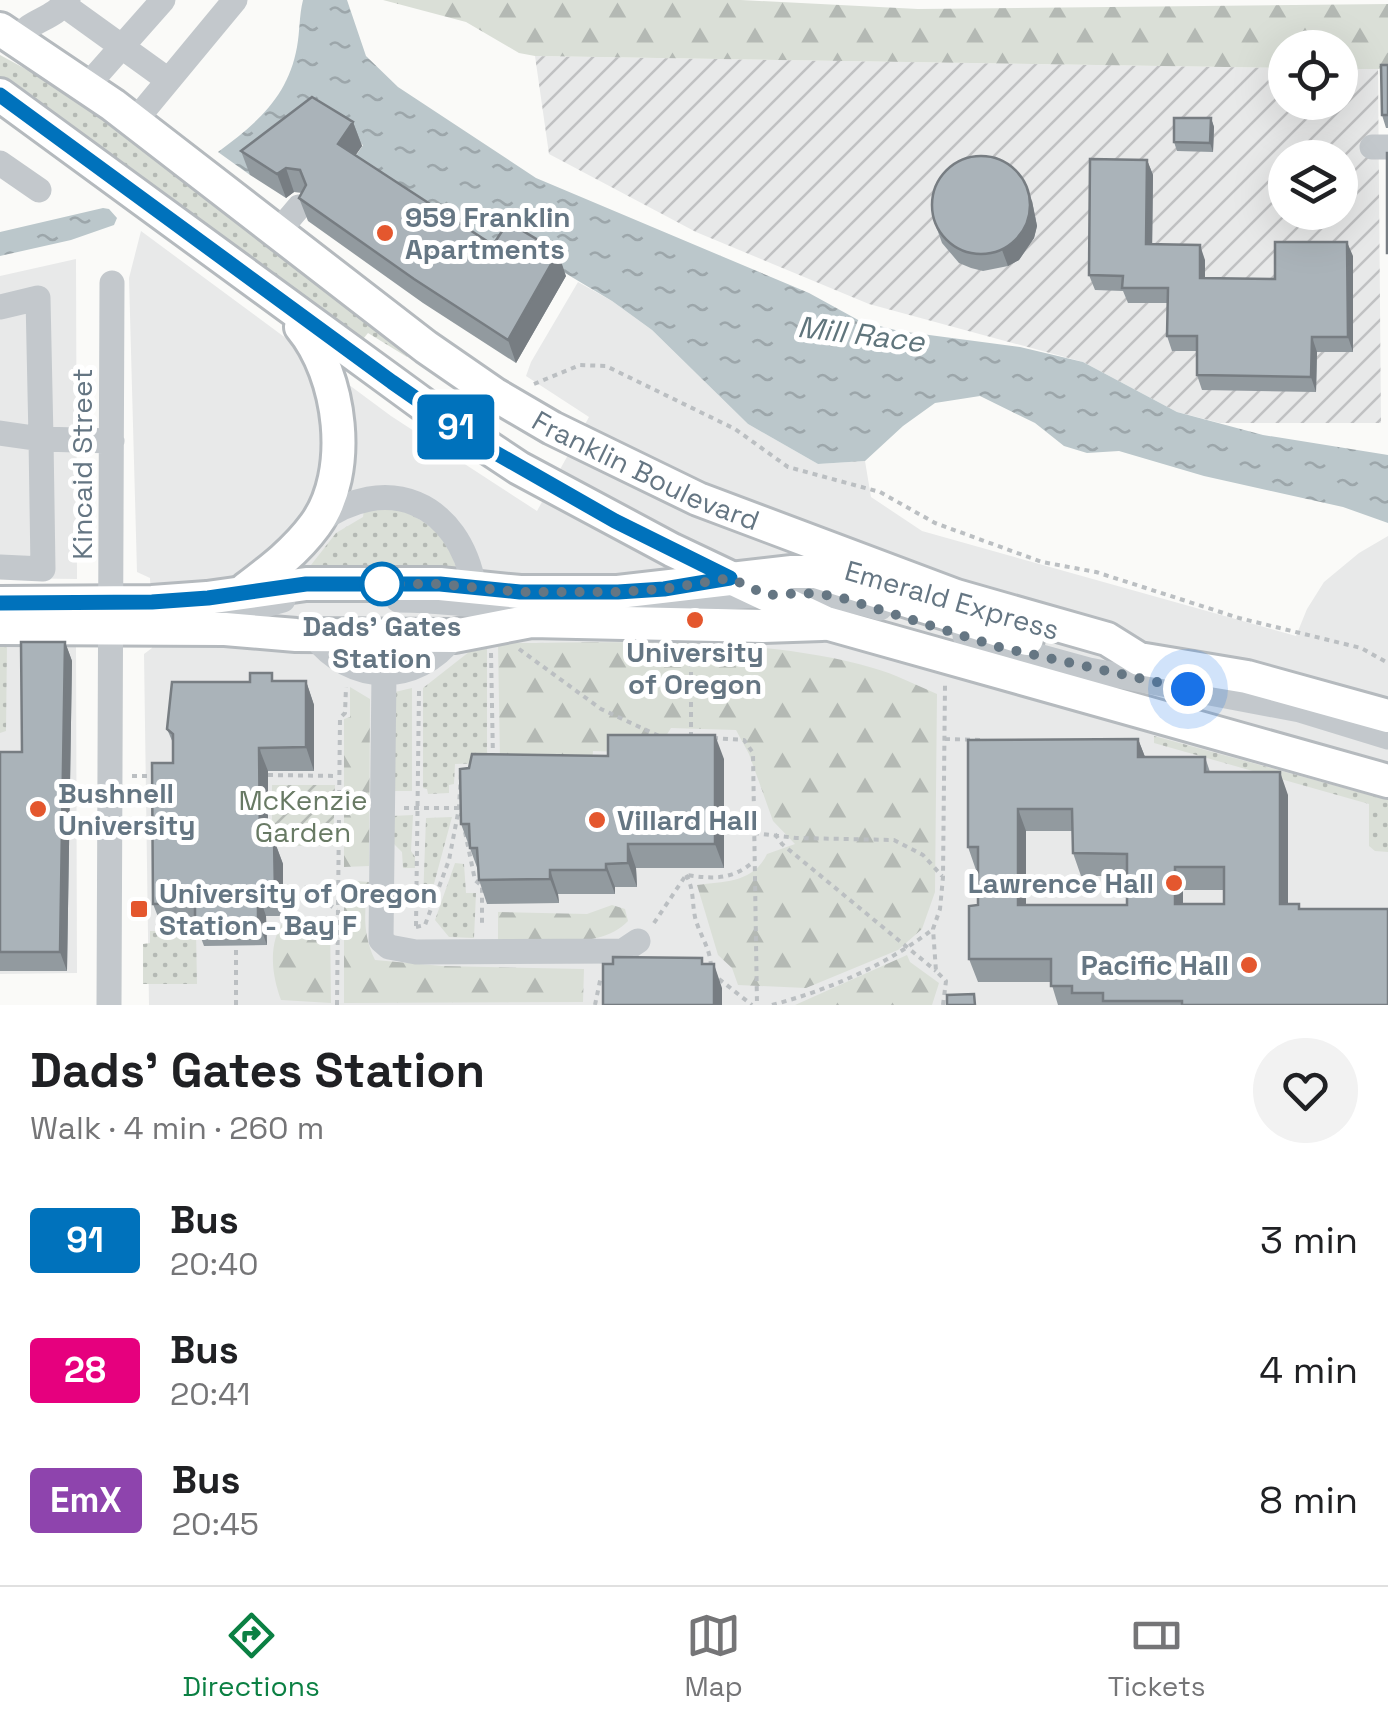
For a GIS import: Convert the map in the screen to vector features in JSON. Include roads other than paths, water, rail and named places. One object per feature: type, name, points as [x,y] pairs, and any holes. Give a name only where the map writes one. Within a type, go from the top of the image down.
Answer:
[{"type":"main road","name":"Franklin Boulevard","points":[[8,34],[134,122],[352,294],[494,394],[585,444],[698,499],[956,596],[1107,639],[1140,659],[1247,676],[1388,716]]},
{"type":"main road","name":"Franklin Boulevard","points":[[0,96],[424,406],[519,468],[730,578],[826,624],[1388,781]]},
{"type":"main road","points":[[234,604],[317,523],[335,470],[338,416],[321,357],[279,300]]},
{"type":"main road","points":[[0,603],[225,629],[313,635],[454,636],[486,608],[520,592],[664,589],[730,578],[816,572],[984,628],[1097,657],[1140,659]]},
{"type":"main road","points":[[0,628],[112,615],[208,598],[234,604],[306,584],[486,608],[531,621],[826,624]]},
{"type":"street","points":[[86,86],[163,0]]},
{"type":"street","points":[[134,122],[236,0]]},
{"type":"street","points":[[8,34],[55,16],[66,2],[168,80]]},
{"type":"street","points":[[0,163],[38,190]]},
{"type":"street","points":[[278,234],[300,206]]},
{"type":"street","name":"Kincaid Street","points":[[109,1005],[112,284]]},
{"type":"street","points":[[0,307],[38,298],[44,569],[0,567]]},
{"type":"street","points":[[0,433],[41,439],[112,441]]},
{"type":"street","points":[[317,523],[333,511],[368,497],[394,496],[417,503],[438,516],[452,532],[486,608]]},
{"type":"street","name":"Emerald Express","points":[[486,608],[653,606],[804,593],[836,596],[999,647],[1155,684],[1269,703],[1388,737]]},
{"type":"street","points":[[0,614],[112,615]]},
{"type":"street","points":[[313,635],[332,658],[384,673],[419,666],[441,653],[454,636]]},
{"type":"street","points":[[384,673],[381,940],[389,948],[416,940],[482,952],[623,951],[638,941]]},
{"type":"water","name":"Mill Race","points":[[303,0],[347,0],[366,56],[398,87],[536,178],[809,293],[860,321],[899,331],[1020,347],[1083,362],[1177,412],[1263,435],[1388,455],[1388,523],[1343,507],[1204,476],[1119,451],[1087,453],[1064,446],[1035,423],[980,396],[935,403],[865,461],[818,464],[748,424],[652,330],[612,301],[518,245],[504,265],[334,188],[363,145],[321,119],[250,175],[218,152],[258,119],[278,95],[293,65]]},
{"type":"water","points":[[103,208],[117,218],[114,225],[71,240],[0,256],[0,232]]},
{"type":"place","name":"959 Franklin Apartments","points":[[385,233]]},
{"type":"place","name":"Dads' Gates Station","points":[[382,584]]},
{"type":"place","name":"University of Oregon","points":[[695,620]]},
{"type":"place","name":"Bushnell University","points":[[38,809]]},
{"type":"place","name":"Villard Hall","points":[[597,820]]},
{"type":"place","name":"Lawrence Hall","points":[[1174,883]]},
{"type":"place","name":"University of Oregon Station - Bay F","points":[[139,909]]},
{"type":"place","name":"Pacific Hall","points":[[1249,965]]},
{"type":"park label","name":"McKenzie Garden","points":[[303,816]]}]
